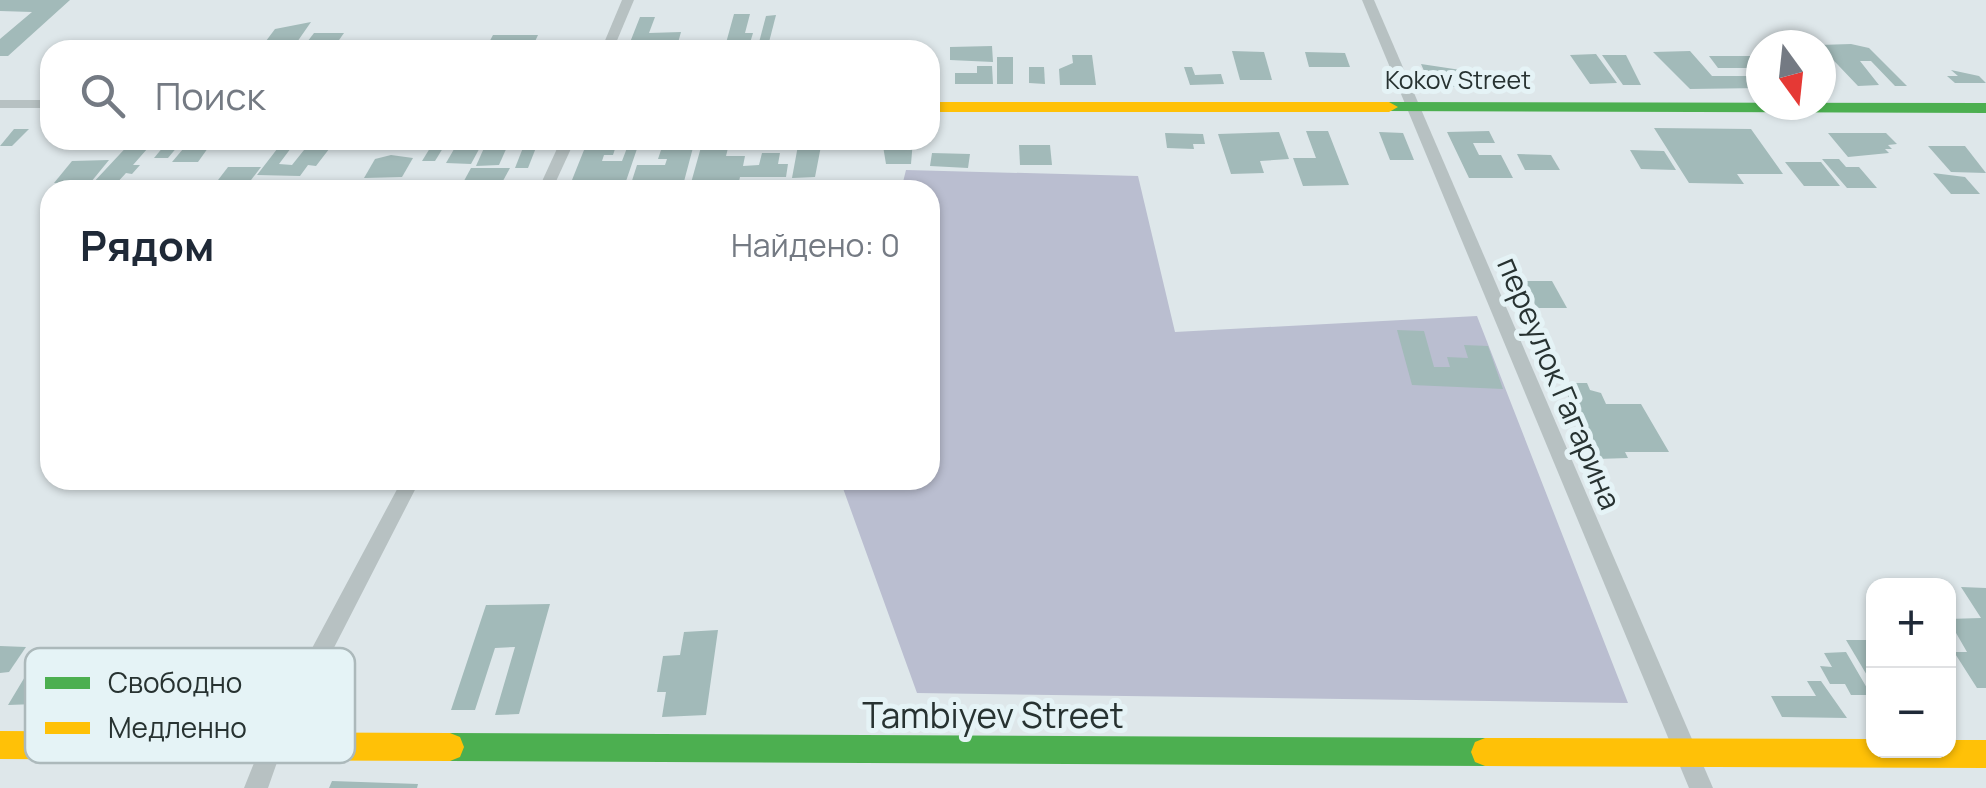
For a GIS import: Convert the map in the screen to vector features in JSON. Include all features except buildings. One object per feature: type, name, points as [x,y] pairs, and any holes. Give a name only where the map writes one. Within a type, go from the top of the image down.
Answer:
[{"type":"street","points":[[611,40],[628,0]]},
{"type":"street","name":"переулок Гагарина","points":[[1368,0],[1701,788]]},
{"type":"street","points":[[0,104],[40,104]]},
{"type":"street","name":"Kokov Street","points":[[940,107],[1986,108]]},
{"type":"street","points":[[550,180],[564,150]]},
{"type":"street","points":[[323,648],[406,490]]},
{"type":"street","name":"Tambiyev Street","points":[[0,745],[25,745]]},
{"type":"street","name":"Tambiyev Street","points":[[355,746],[1986,754]]},
{"type":"street","points":[[256,788],[266,763]]},
{"type":"shaded area","points":[[906,170],[1138,176],[1175,332],[1477,316],[1628,703],[917,693],[844,490],[940,490],[940,180],[904,180]]},
{"type":"traffic: fast","points":[[1389,107],[1986,108]]},
{"type":"traffic: fast","points":[[450,747],[1485,752]]},
{"type":"traffic: slow","points":[[940,107],[1389,107]]},
{"type":"traffic: slow","points":[[0,745],[25,745]]},
{"type":"traffic: slow","points":[[355,747],[450,747]]},
{"type":"traffic: slow","points":[[1485,752],[1986,754]]}]
